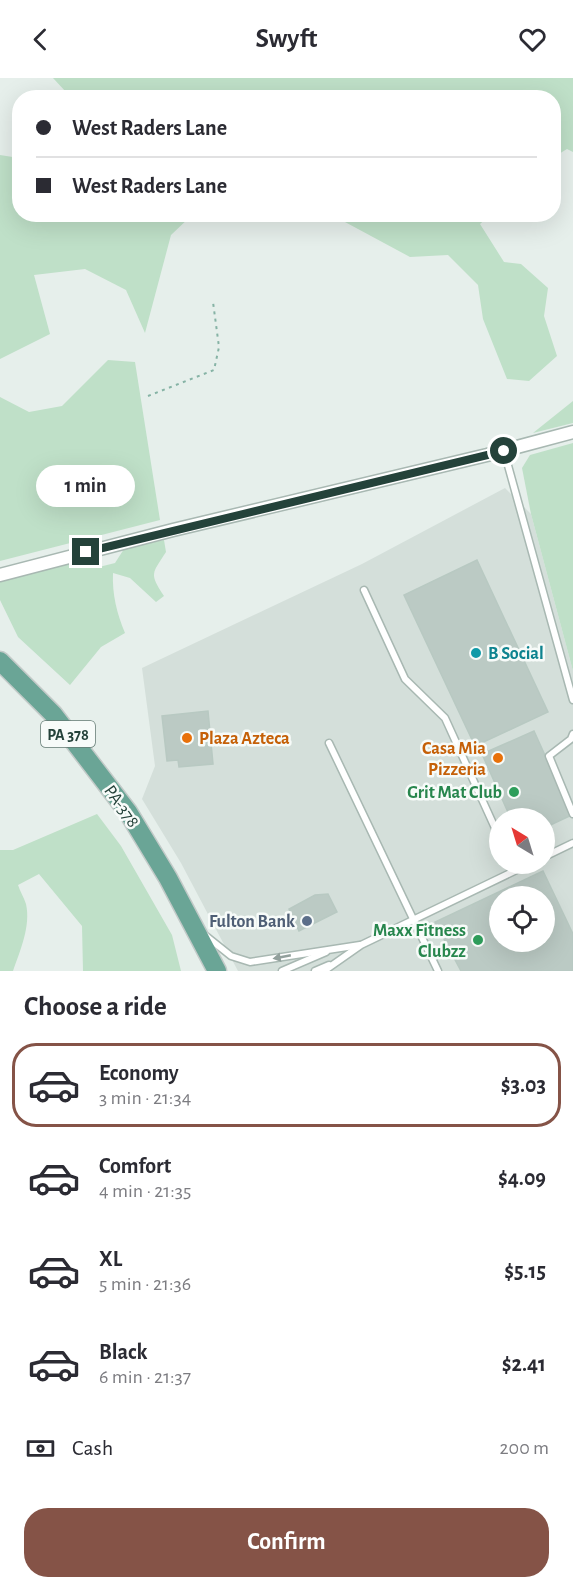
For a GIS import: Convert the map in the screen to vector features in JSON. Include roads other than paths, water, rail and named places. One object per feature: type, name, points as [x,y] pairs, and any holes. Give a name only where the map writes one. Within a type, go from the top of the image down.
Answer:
[{"type":"main road","name":"PA-378","points":[[0,661],[52,714],[128,812],[195,928],[217,971]]},
{"type":"street","points":[[0,574],[504,451],[573,432]]},
{"type":"lane","points":[[504,451],[573,700]]},
{"type":"lane","points":[[364,590],[405,679],[445,718],[489,815]]},
{"type":"lane","points":[[573,734],[571,739],[549,756],[573,814]]},
{"type":"lane","points":[[329,743],[438,971]]},
{"type":"lane","points":[[555,851],[573,843]]},
{"type":"lane","points":[[324,971],[361,945],[508,874]]},
{"type":"lane","points":[[195,928],[231,956],[250,962],[361,945]]},
{"type":"lane","points":[[282,971],[335,948]]},
{"type":"lane","points":[[315,971],[339,960]]},
{"type":"place","name":"B Social","points":[[476,653]]},
{"type":"place","name":"Plaza Azteca","points":[[187,738]]},
{"type":"place","name":"Casa Mia Pizzeria","points":[[498,758]]},
{"type":"place","name":"Grit Mat Club","points":[[514,792]]},
{"type":"place","name":"Fulton Bank","points":[[307,921]]},
{"type":"place","name":"Maxx Fitness Clubzz","points":[[478,940]]}]
